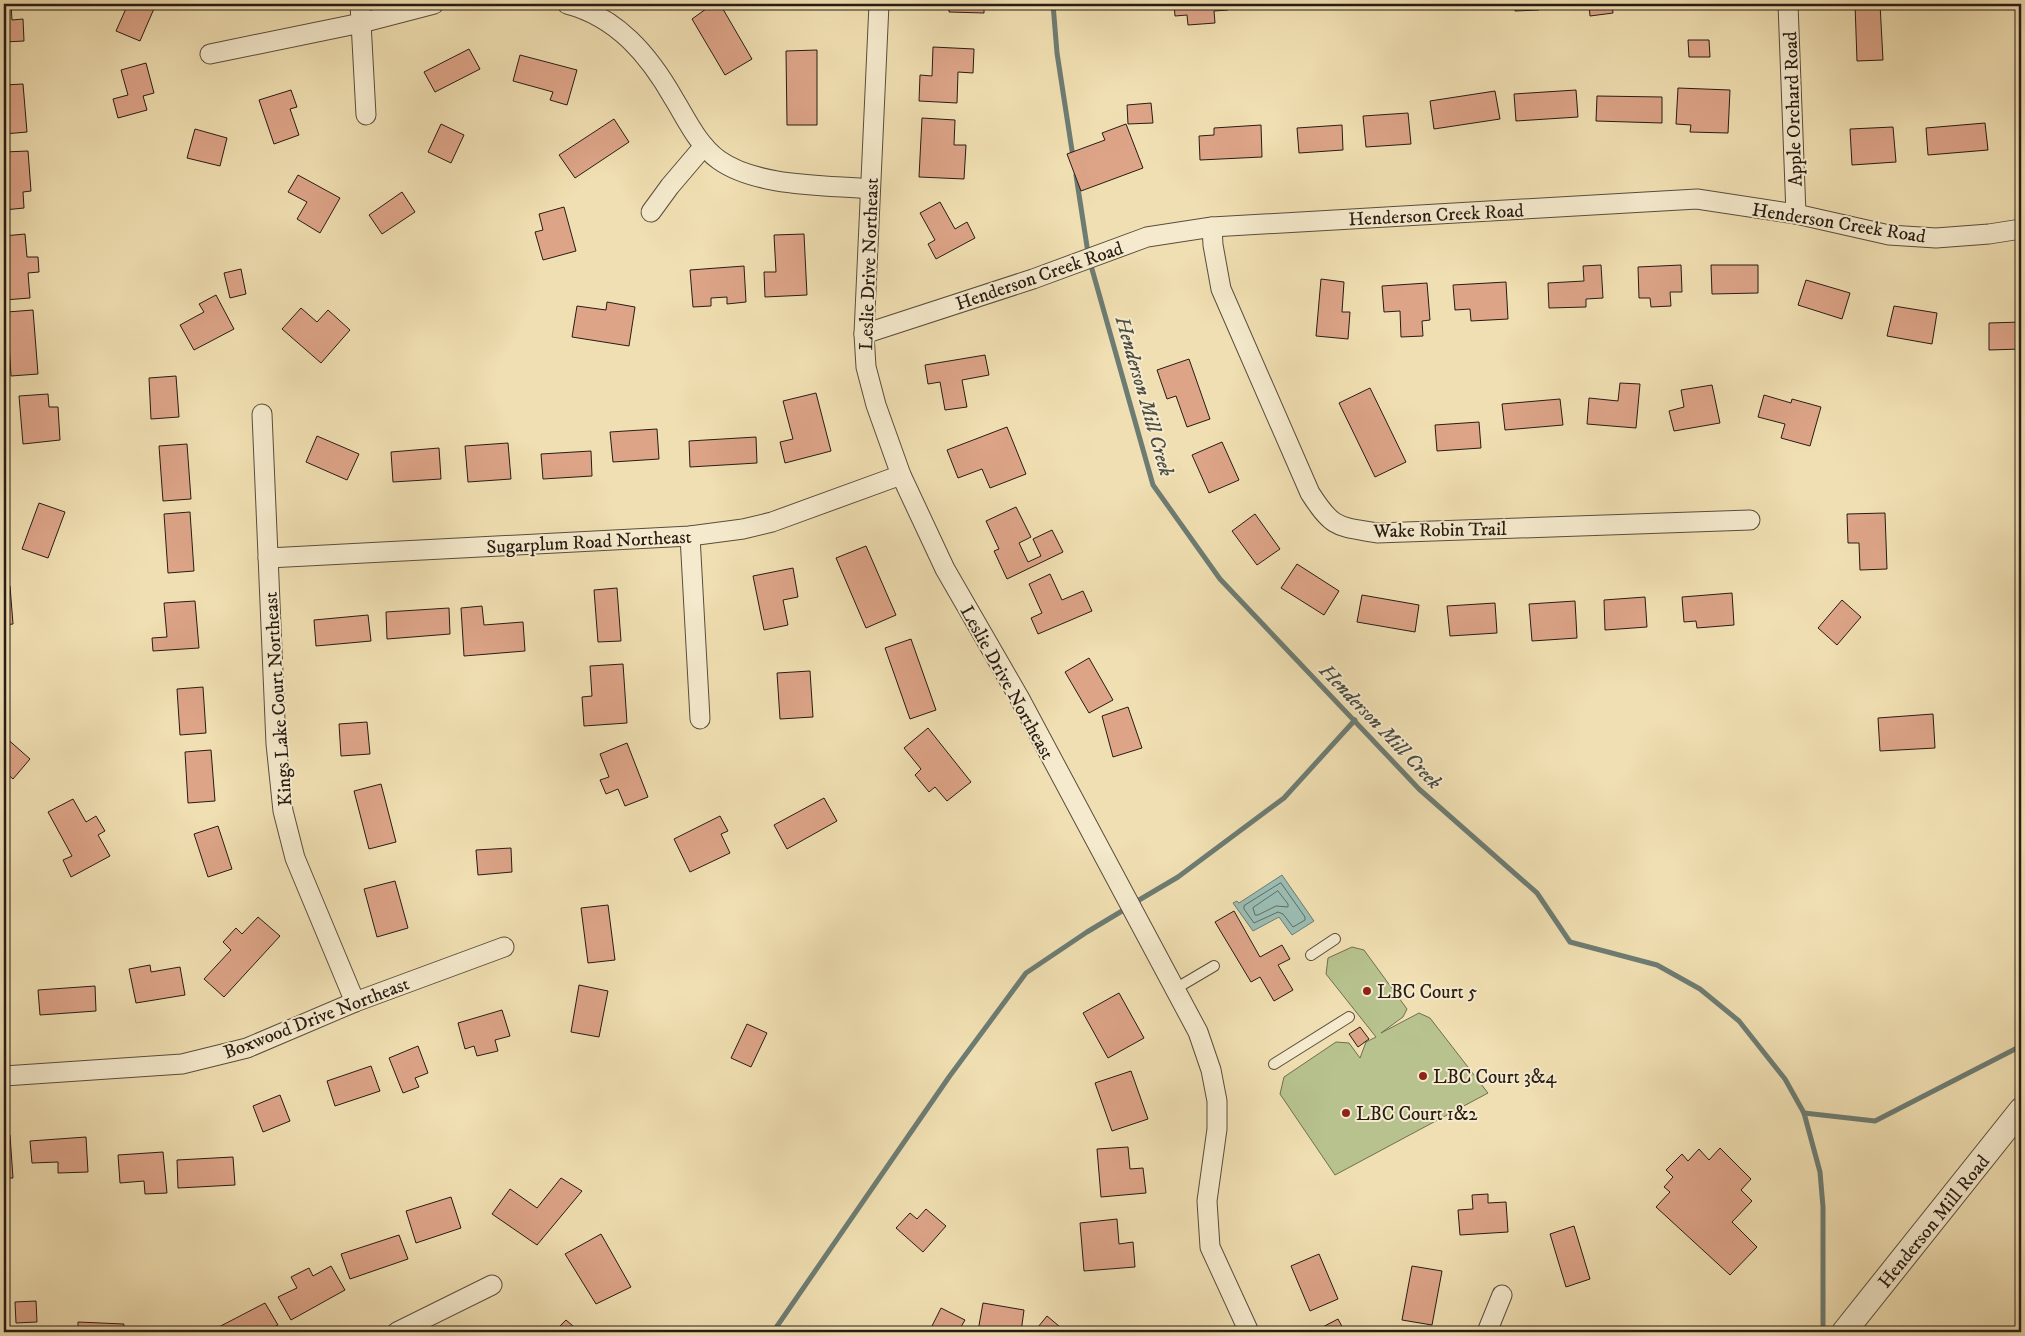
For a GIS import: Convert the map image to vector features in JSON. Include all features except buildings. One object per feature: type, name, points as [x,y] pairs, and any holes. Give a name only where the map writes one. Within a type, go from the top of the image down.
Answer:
[{"type":"street","points":[[360,4],[366,115]]},
{"type":"street","points":[[210,54],[360,23],[434,4]]},
{"type":"street","points":[[567,4],[597,15],[616,26],[630,39],[667,86],[704,146],[720,160],[746,173],[765,179],[870,189]]},
{"type":"street","name":"Leslie Drive Northeast","points":[[879,4],[864,334],[866,366],[876,405],[901,475],[945,569],[1020,699],[1198,1032],[1211,1070],[1217,1101],[1217,1129],[1207,1201],[1210,1247],[1249,1332]]},
{"type":"street","name":"Apple Orchard Road","points":[[1788,4],[1796,214]]},
{"type":"street","points":[[651,212],[704,146]]},
{"type":"street","name":"Henderson Creek Road","points":[[864,334],[1033,279],[1147,237],[1212,228],[1697,199],[1796,214],[1889,235],[1936,238],[2021,229]]},
{"type":"street","name":"Wake Robin Trail","points":[[1212,228],[1213,245],[1225,298],[1310,493],[1325,515],[1339,526],[1377,533],[1750,520]]},
{"type":"street","name":"Kings Lake Court Northeast","points":[[262,414],[276,744],[283,811],[295,858],[355,1002]]},
{"type":"street","name":"Sugarplum Road Northeast","points":[[268,558],[690,536],[743,529],[772,522],[901,475]]},
{"type":"street","points":[[690,536],[700,719]]},
{"type":"street","name":"Boxwood Drive Northeast","points":[[4,1076],[182,1064],[247,1048],[355,1002],[504,947]]},
{"type":"street","name":"Henderson Mill Road","points":[[1844,1332],[2021,1110]]},
{"type":"street","points":[[398,1332],[492,1285]]},
{"type":"street","points":[[1487,1332],[1502,1295]]},
{"type":"lane","points":[[1311,956],[1335,939]]},
{"type":"lane","points":[[1175,989],[1214,966]]},
{"type":"lane","points":[[1274,1064],[1349,1017]]},
{"type":"green space","points":[[1352,947],[1364,950],[1407,1009],[1403,1017],[1381,1033],[1419,1013],[1430,1018],[1488,1093],[1335,1175],[1280,1094],[1284,1077],[1336,1042],[1349,1043],[1360,1058],[1366,1042],[1376,1037],[1326,974],[1328,958]]},
{"type":"water","points":[[1282,875],[1314,921],[1292,935],[1279,917],[1253,931],[1233,903],[1237,901],[1239,903]]},
{"type":"waterway","name":"Henderson Mill Creek","points":[[1053,4],[1057,53],[1073,157]]},
{"type":"waterway","name":"Henderson Mill Creek","points":[[1076,175],[1088,253]]},
{"type":"waterway","name":"Henderson Mill Creek","points":[[1090,262],[1153,485],[1220,579],[1419,789],[1537,893],[1570,942],[1657,965],[1700,989],[1739,1021],[1785,1079],[1804,1113],[1820,1172],[1823,1207],[1823,1332]]},
{"type":"waterway","points":[[1134,903],[1178,877],[1284,798],[1355,720]]},
{"type":"waterway","points":[[773,1332],[949,1077],[1026,973],[1127,908]]},
{"type":"waterway","name":"Henderson Mill Creek","points":[[1804,1113],[1875,1121],[2021,1046]]},
{"type":"place","name":"LBC Court 5","points":[[1367,991]]},
{"type":"place","name":"LBC Court 3&4","points":[[1423,1076]]},
{"type":"place","name":"LBC Court 1&2","points":[[1346,1113]]}]
